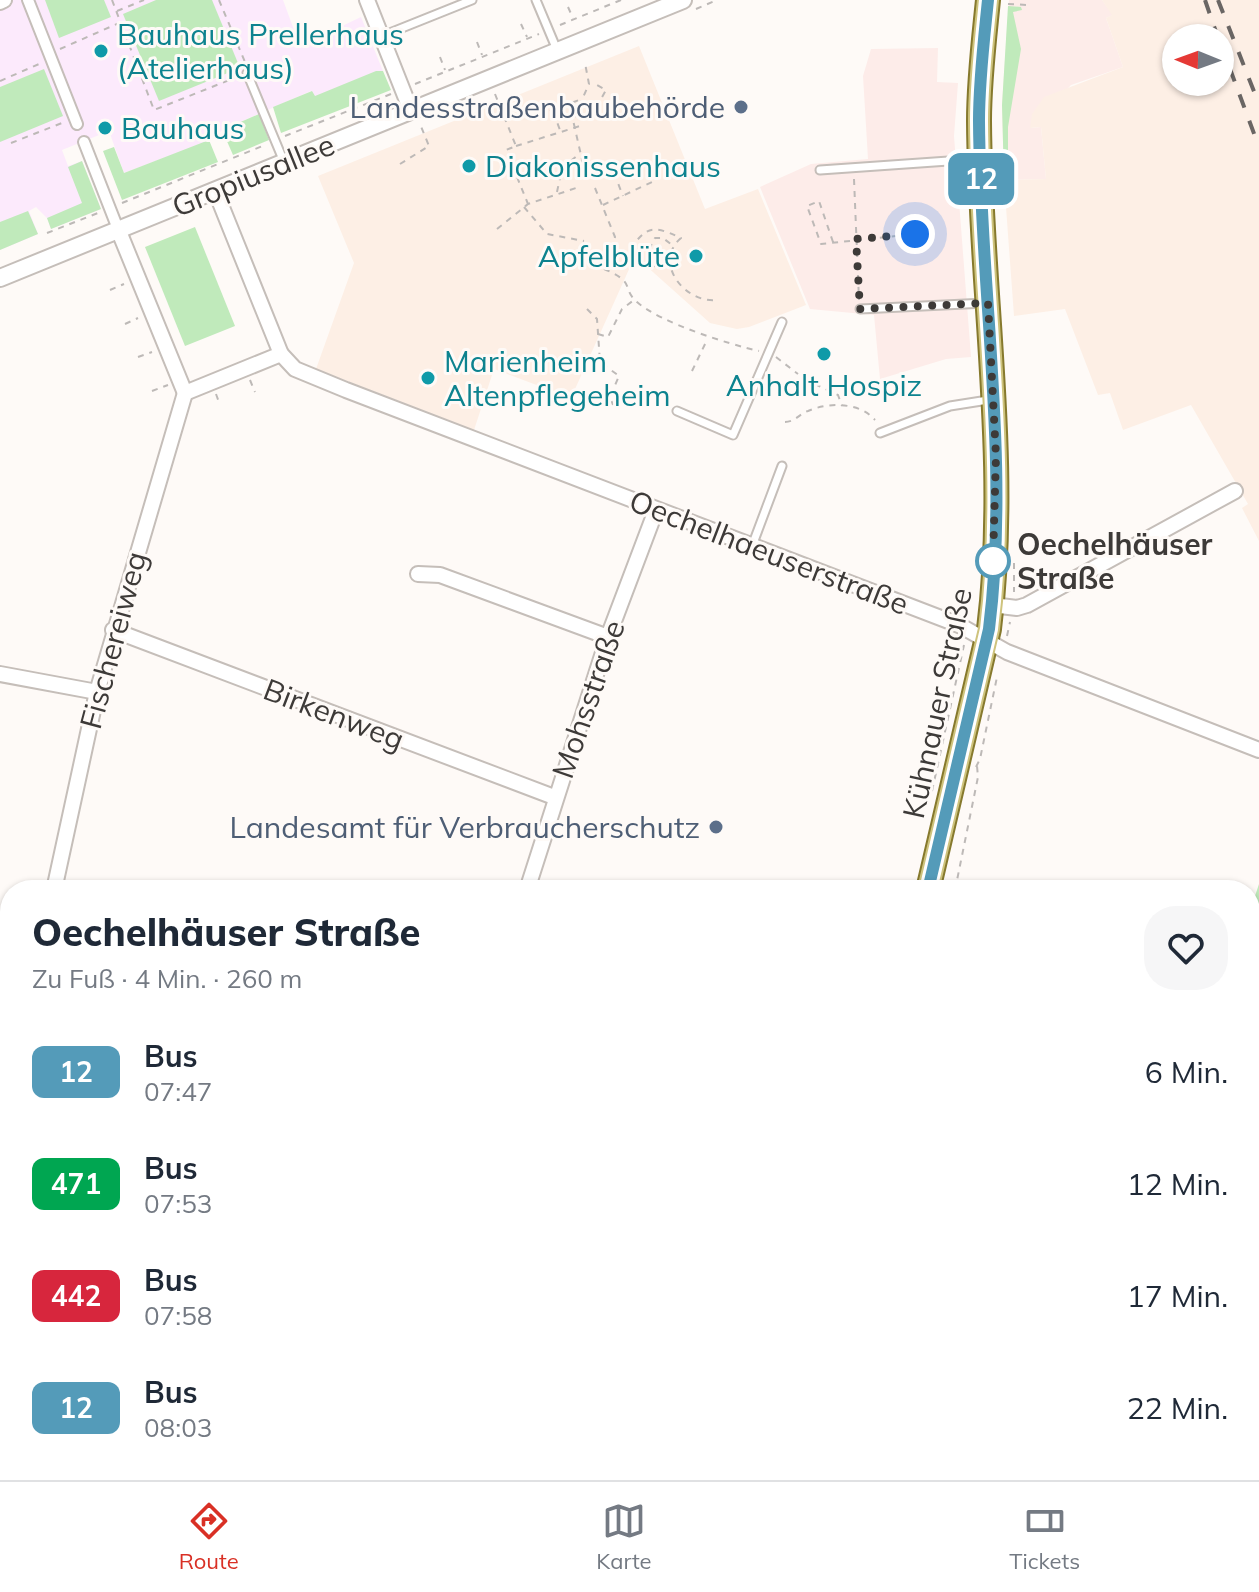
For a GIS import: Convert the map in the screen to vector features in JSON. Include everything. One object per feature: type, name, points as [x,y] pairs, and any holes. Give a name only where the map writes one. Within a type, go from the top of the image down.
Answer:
[{"type":"main road","name":"Kühnauer Straße","points":[[930,880],[980,635],[992,605],[995,400],[979,97],[997,2]]},
{"type":"street","points":[[28,0],[76,121]]},
{"type":"street","points":[[367,0],[411,111]]},
{"type":"street","name":"Gropiusallee","points":[[0,278],[680,0]]},
{"type":"street","points":[[84,142],[179,388],[281,354],[215,190]]},
{"type":"street","name":"Oechelhaeuserstraße","points":[[281,354],[295,369],[333,385],[980,635],[1003,650],[1259,750]]},
{"type":"street","name":"Fischereiweg","points":[[56,880],[97,692],[179,388]]},
{"type":"street","points":[[992,605],[1012,608],[1027,605],[1235,491]]},
{"type":"street","name":"Mohsstraße","points":[[530,880],[554,797],[608,637],[656,510]]},
{"type":"street","points":[[418,574],[440,575],[608,637]]},
{"type":"street","name":"Birkenweg","points":[[113,630],[554,797]]},
{"type":"street","points":[[0,674],[97,692]]},
{"type":"lane","points":[[382,36],[472,0]]},
{"type":"lane","points":[[536,0],[557,51]]},
{"type":"lane","points":[[247,73],[284,162]]},
{"type":"lane","points":[[820,170],[980,159]]},
{"type":"lane","points":[[860,309],[988,303]]},
{"type":"lane","points":[[677,411],[733,435],[782,322]]},
{"type":"lane","points":[[880,433],[950,406],[995,400]]},
{"type":"lane","points":[[752,546],[782,466]]},
{"type":"path","points":[[112,0],[154,110],[247,73],[219,0]]},
{"type":"path","points":[[116,11],[144,0]]},
{"type":"path","points":[[600,0],[603,7]]},
{"type":"path","points":[[47,233],[621,0]]},
{"type":"path","points":[[997,2],[1028,5]]},
{"type":"path","points":[[568,7],[574,19]]},
{"type":"path","points":[[0,81],[52,59],[63,45],[120,23]]},
{"type":"path","points":[[521,24],[527,38]]},
{"type":"path","points":[[477,42],[483,56]]},
{"type":"path","points":[[440,57],[446,71]]},
{"type":"path","points":[[583,164],[573,127],[575,111],[589,84],[585,63]]},
{"type":"path","points":[[489,79],[516,146]]},
{"type":"path","points":[[585,105],[596,108],[606,90],[595,84]]},
{"type":"path","points":[[551,110],[582,99]]},
{"type":"path","points":[[549,101],[560,130]]},
{"type":"path","points":[[400,164],[429,146],[411,111]]},
{"type":"path","points":[[11,143],[76,121]]},
{"type":"path","points":[[580,126],[506,150],[526,205],[547,234],[584,241]]},
{"type":"path","points":[[557,192],[562,168],[579,155]]},
{"type":"path","points":[[853,168],[860,309]]},
{"type":"path","points":[[614,173],[624,197]]},
{"type":"path","points":[[602,206],[652,182]]},
{"type":"path","points":[[497,229],[526,205],[579,187]]},
{"type":"path","points":[[595,188],[615,237],[605,267],[625,279],[634,299],[709,338],[768,353],[798,374]]},
{"type":"path","points":[[833,242],[819,201],[807,206],[821,244],[915,234]]},
{"type":"path","points":[[612,252],[627,254],[641,233],[655,228],[682,239],[673,246],[672,274],[685,291],[703,301],[717,300]]},
{"type":"path","points":[[672,267],[652,266],[647,257],[652,239],[663,238],[673,246]]},
{"type":"path","points":[[110,290],[132,281]]},
{"type":"path","points":[[597,333],[608,337],[624,306],[634,299]]},
{"type":"path","points":[[587,309],[597,319],[600,362],[619,376],[610,397],[613,405]]},
{"type":"path","points":[[125,324],[145,315]]},
{"type":"path","points":[[614,326],[621,329]]},
{"type":"path","points":[[692,371],[709,338]]},
{"type":"path","points":[[138,357],[159,349]]},
{"type":"path","points":[[248,376],[255,392]]},
{"type":"path","points":[[804,379],[838,395],[842,406]]},
{"type":"path","points":[[152,391],[179,388]]},
{"type":"path","points":[[214,389],[220,405]]},
{"type":"path","points":[[785,422],[792,422],[810,410],[842,406],[864,411],[875,420]]},
{"type":"path","points":[[929,801],[966,637],[980,635]]},
{"type":"path","points":[[957,880],[978,777],[977,765]]},
{"type":"shaded area","points":[[0,0],[283,0],[300,46],[361,17],[383,71],[314,97],[311,91],[222,130],[214,139],[124,173],[109,131],[62,150],[68,166],[82,161],[101,209],[51,229],[47,218],[36,207],[29,211],[38,234],[0,250]]},
{"type":"shaded area","points":[[1009,0],[1102,0],[1113,15],[1106,18],[1123,67],[1071,85],[1031,128],[1041,127],[1046,179],[1004,180],[1002,105]]},
{"type":"shaded area","points":[[1102,0],[1259,0],[1259,541],[1242,508],[1248,504],[1191,405],[1123,430],[1110,393],[1098,395],[1065,309],[1014,316],[1004,180],[1046,179],[1041,127],[1030,128],[1032,114],[1044,97],[1123,67],[1106,18],[1112,15]]},
{"type":"shaded area","points":[[639,46],[705,209],[758,189],[806,305],[749,327],[737,329],[710,323],[635,256],[571,398],[494,369],[474,430],[316,369],[354,263],[318,176]]},
{"type":"shaded area","points":[[938,48],[937,82],[958,83],[954,136],[971,357],[946,359],[880,379],[874,315],[810,309],[760,187],[811,164],[868,159],[863,76],[871,49]]},
{"type":"green space","points":[[45,0],[104,0],[111,17],[59,38]]},
{"type":"green space","points":[[156,0],[212,0],[240,68],[159,101],[123,14]]},
{"type":"green space","points":[[1008,6],[1021,7],[1022,10],[1013,12],[1021,49],[1008,127],[1008,165],[1018,165],[1014,175],[1004,180],[1002,105]]},
{"type":"green space","points":[[44,69],[63,116],[0,142],[0,87]]},
{"type":"green space","points":[[376,71],[383,71],[391,90],[281,133],[273,107],[312,91],[315,96]]},
{"type":"green space","points":[[259,114],[269,140],[233,155],[222,130]]},
{"type":"green space","points":[[209,140],[218,162],[122,200],[103,151],[114,147],[124,173]]},
{"type":"green space","points":[[82,161],[101,209],[51,229],[47,218],[82,203],[68,167]]},
{"type":"green space","points":[[28,211],[38,234],[0,250],[0,222]]},
{"type":"green space","points":[[195,227],[235,326],[185,346],[145,247]]},
{"type":"railway","points":[[1205,0],[1213,24]]},
{"type":"railway","points":[[1218,0],[1259,104]]},
{"type":"railway","points":[[1234,80],[1259,147]]},
{"type":"bus line","name":"12","points":[[930,880],[989,629],[992,595],[995,400],[979,120],[988,0]]},
{"type":"place","name":"Bauhaus Prellerhaus (Atelierhaus)","points":[[101,51]]},
{"type":"place","name":"Landesstraßenbaubehörde","points":[[741,107]]},
{"type":"place","name":"Bauhaus","points":[[105,128]]},
{"type":"place","name":"Diakonissenhaus","points":[[469,166]]},
{"type":"place","name":"Apfelblüte","points":[[696,256]]},
{"type":"place","name":"Anhalt Hospiz","points":[[824,354]]},
{"type":"place","name":"Marienheim Altenpflegeheim","points":[[428,378]]},
{"type":"place","name":"Oechelhäuser Straße","points":[[993,561]]},
{"type":"place","name":"Landesamt für Verbraucherschutz","points":[[716,827]]},
{"type":"route","points":[[915,234],[856,239],[860,309],[988,303],[995,400],[993,561]]}]
